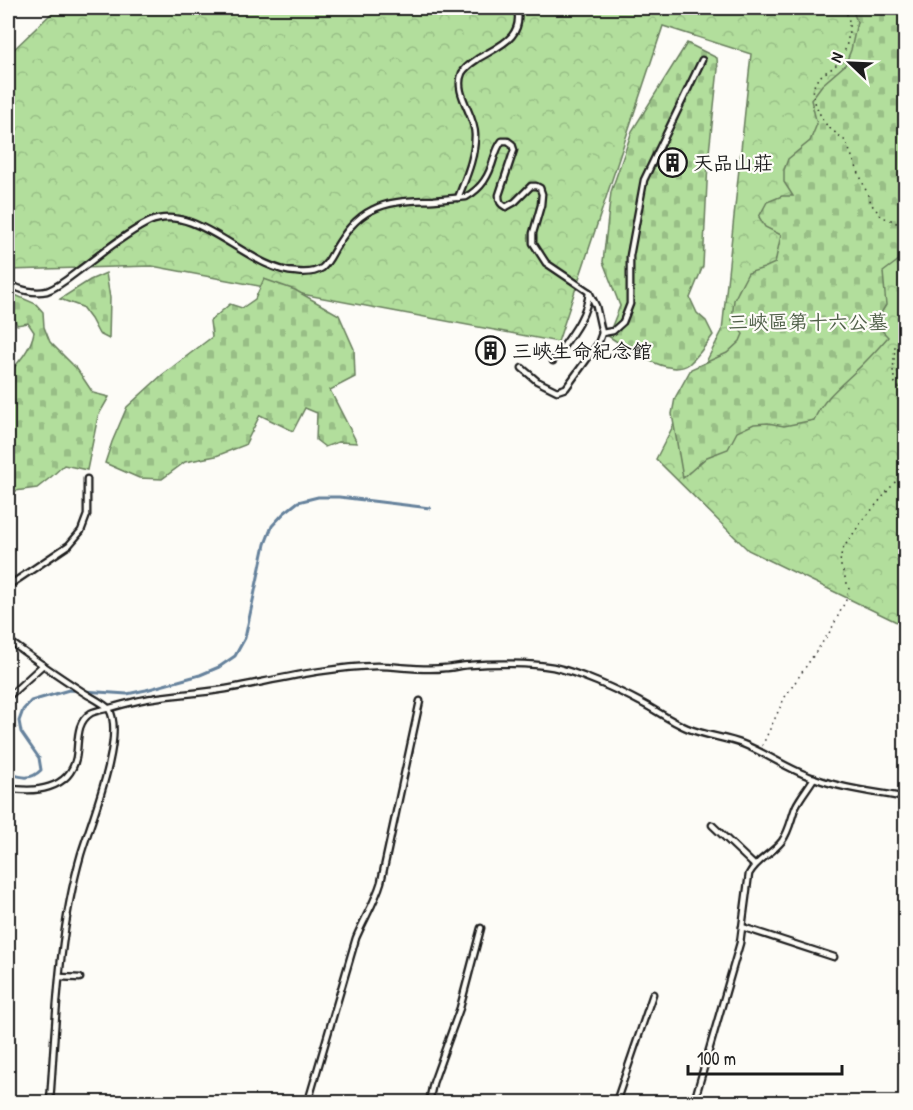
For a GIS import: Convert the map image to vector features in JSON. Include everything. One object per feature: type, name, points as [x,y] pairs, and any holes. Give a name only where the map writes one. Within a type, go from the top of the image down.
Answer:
[{"type":"lane","points":[[458,198],[474,153],[475,133],[459,82],[464,70],[470,64],[509,39],[515,32],[519,17],[517,8]]},
{"type":"lane","points":[[602,333],[612,332],[623,322],[630,304],[630,256],[644,180],[702,60]]},
{"type":"lane","points":[[8,284],[28,292],[47,291],[131,233],[151,222],[167,218],[184,220],[202,227],[278,270],[308,273],[320,269],[350,227],[371,210],[388,203],[466,197],[475,192],[489,173],[498,145],[502,141],[508,141],[512,144],[513,150],[499,195],[501,205],[506,207],[515,202],[531,186],[540,188],[541,205],[533,233],[533,243],[546,263],[589,292],[596,306],[602,333],[598,344],[566,388],[557,391],[549,388],[522,368]]},
{"type":"lane","points":[[553,361],[582,318],[588,303],[589,292]]},
{"type":"lane","points":[[8,586],[69,544],[81,531],[87,515],[87,479]]},
{"type":"lane","points":[[8,640],[43,666],[109,708],[114,726],[114,742],[100,799],[81,855],[65,921],[50,1102]]},
{"type":"lane","points":[[8,788],[20,790],[45,788],[56,784],[72,769],[82,722],[88,715],[154,697],[225,689],[289,675],[344,668],[377,666],[436,669],[468,665],[529,665],[574,673],[638,701],[685,728],[731,740],[814,778],[841,786],[906,798]]},
{"type":"lane","points":[[8,697],[43,666]]},
{"type":"lane","points":[[308,1102],[356,938],[371,909],[381,882],[420,701]]},
{"type":"lane","points":[[694,1102],[740,943],[749,874],[754,865],[783,839],[791,825],[794,809],[814,778]]},
{"type":"lane","points":[[712,825],[754,865]]},
{"type":"lane","points":[[742,927],[834,957]]},
{"type":"lane","points":[[429,1102],[433,1083],[460,1008],[481,928]]},
{"type":"lane","points":[[60,976],[80,978]]},
{"type":"lane","points":[[616,1102],[653,994]]},
{"type":"path","points":[[845,8],[849,30],[842,55],[836,65],[816,82],[813,96],[827,126],[846,142],[872,206],[882,217],[894,220],[901,227],[903,238],[901,254],[906,267]]},
{"type":"path","points":[[906,332],[895,346],[893,372],[897,387],[906,395]]},
{"type":"path","points":[[759,752],[785,697],[831,630],[847,598],[849,589],[840,563],[844,547],[906,469]]},
{"type":"green space","points":[[57,8],[905,8],[905,626],[748,550],[656,459],[722,331],[751,54],[663,26],[558,342],[152,266],[8,270],[8,55]]},
{"type":"green space","name":"三峽區第十六公墓","points":[[852,8],[905,8],[905,268],[899,260],[883,272],[886,305],[875,323],[888,337],[830,396],[814,420],[784,426],[768,423],[754,424],[737,432],[728,449],[707,457],[683,478],[672,414],[675,398],[691,369],[727,353],[740,341],[743,334],[732,320],[734,300],[748,273],[775,263],[781,235],[765,227],[759,217],[767,202],[782,196],[793,196],[784,182],[784,170],[788,159],[810,141],[817,124],[811,100],[822,85],[845,65],[857,22]]},
{"type":"green space","points":[[687,43],[717,58],[718,69],[708,162],[703,266],[690,298],[697,313],[706,321],[713,335],[689,364],[681,368],[670,368],[636,354],[608,336],[620,306],[603,262],[611,192],[632,131]]},
{"type":"green space","points":[[106,273],[110,298],[109,339],[99,334],[82,307],[60,299]]},
{"type":"green space","points":[[264,279],[295,290],[339,315],[354,349],[355,377],[330,390],[357,443],[338,442],[325,447],[316,440],[317,413],[305,408],[293,431],[260,415],[245,445],[216,456],[185,462],[162,479],[139,478],[105,463],[127,407],[162,375],[212,337],[210,321],[230,304],[242,308],[255,299]]},
{"type":"green space","points":[[8,292],[36,304],[43,312],[44,327],[50,342],[77,369],[93,393],[109,397],[98,416],[87,470],[64,465],[37,488],[8,492],[8,374],[27,350],[34,332],[28,323],[17,325],[13,315],[8,313]]},
{"type":"waterway","points":[[8,773],[29,777],[41,770],[39,758],[21,732],[19,721],[23,710],[31,701],[69,690],[127,694],[146,690],[200,675],[219,667],[235,656],[245,638],[265,544],[272,526],[298,502],[318,497],[339,497],[430,508]]},
{"type":"place","name":"天品山莊","points":[[672,162]]},
{"type":"place","name":"三峽生命紀念館","points":[[491,350]]}]
